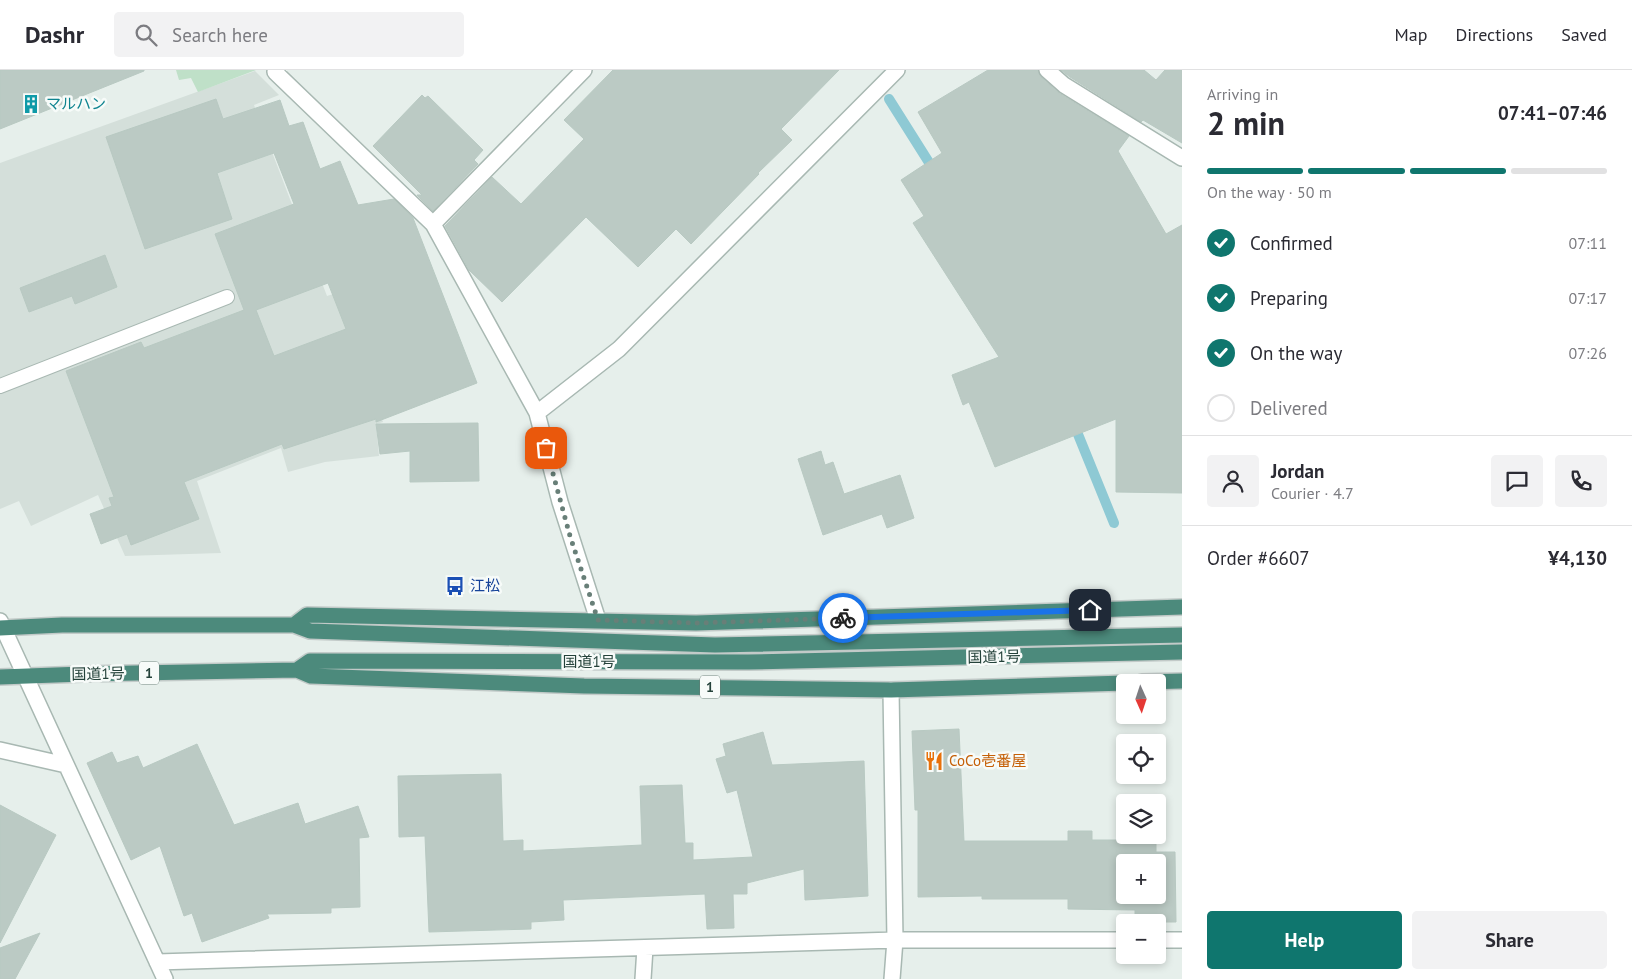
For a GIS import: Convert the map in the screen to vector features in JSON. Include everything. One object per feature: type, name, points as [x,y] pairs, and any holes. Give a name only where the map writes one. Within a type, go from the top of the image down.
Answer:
[{"type":"highway","points":[[294,625],[307,615],[696,623],[1182,607]]},
{"type":"highway","name":"国道1号","points":[[1,626],[294,625],[310,631],[695,645],[1182,634]]},
{"type":"highway","name":"国道1号","points":[[0,677],[297,670],[310,661],[748,662],[1182,652]]},
{"type":"highway","name":"1","points":[[297,670],[311,676],[584,686],[891,690],[1116,683]]},
{"type":"highway","points":[[1166,681],[1182,681]]},
{"type":"street","points":[[277,70],[275,72],[432,224],[537,413],[560,502],[598,620]]},
{"type":"street","points":[[432,224],[584,70]]},
{"type":"street","points":[[537,413],[619,349],[897,70]]},
{"type":"street","points":[[1047,70],[1064,86],[1182,158]]},
{"type":"street","points":[[1,626],[165,979]]},
{"type":"street","points":[[891,690],[895,940],[892,979]]},
{"type":"street","points":[[0,750],[66,765]]},
{"type":"street","points":[[158,962],[895,940],[1116,940]]},
{"type":"street","points":[[1166,940],[1182,940]]},
{"type":"street","points":[[643,979],[645,948]]},
{"type":"lane","points":[[0,386],[227,297]]},
{"type":"shaded area","points":[[255,71],[279,95],[254,105],[327,296],[336,293],[383,422],[376,424],[379,456],[325,462],[288,472],[281,448],[197,481],[221,553],[125,556],[98,495],[31,526],[19,501],[0,509],[0,163]]},
{"type":"green space","points":[[176,70],[256,70],[198,92],[191,78],[179,80]]},
{"type":"building","name":"マルハン","points":[[0,70],[144,70],[144,71],[0,129]]},
{"type":"building","points":[[613,70],[839,70],[781,129],[792,140],[691,244],[676,229],[638,267],[586,217],[502,302],[469,270],[445,226],[492,177],[521,204],[584,139],[564,120]]},
{"type":"building","points":[[988,70],[1038,70],[1041,77],[1059,93],[1129,136],[1118,151],[1166,234],[1182,225],[1182,493],[1116,492],[1116,419],[995,467],[969,402],[963,405],[952,375],[999,357],[913,223],[924,216],[901,180],[942,153],[918,112]]},
{"type":"building","points":[[1061,70],[1144,70],[1156,80],[1165,70],[1182,70],[1182,143],[1143,120],[1141,122]]},
{"type":"building","points":[[422,95],[425,98],[428,96],[483,150],[474,160],[478,164],[433,211],[417,195],[422,195],[373,146]]},
{"type":"building","points":[[216,99],[223,119],[280,100],[289,126],[303,122],[320,169],[340,161],[358,205],[394,199],[413,218],[477,383],[376,422],[376,419],[284,449],[282,444],[184,482],[199,519],[131,545],[127,534],[101,544],[90,514],[112,506],[109,498],[114,497],[66,371],[141,342],[144,348],[244,310],[215,234],[294,204],[274,153],[217,173],[232,219],[145,249],[106,137]],"holes":[[[328,283],[346,329],[274,356],[256,310]]]},
{"type":"building","points":[[105,255],[117,287],[75,304],[72,296],[29,312],[20,288]]},
{"type":"building","points":[[478,423],[479,481],[410,482],[410,451],[380,454],[376,424]]},
{"type":"building","points":[[821,451],[825,465],[833,462],[844,494],[900,475],[914,518],[887,528],[882,514],[823,535],[798,459]]},
{"type":"building","points":[[959,729],[964,841],[1068,841],[1068,831],[1092,831],[1092,840],[1116,840],[1116,844],[1156,844],[1156,852],[1175,852],[1176,922],[1166,922],[1166,914],[1135,914],[1135,910],[1068,909],[1068,899],[982,899],[982,896],[918,897],[918,810],[915,810],[912,731]]},
{"type":"building","points":[[763,732],[772,765],[864,761],[868,896],[805,900],[804,869],[747,883],[747,894],[733,894],[734,928],[707,929],[705,894],[563,900],[564,920],[531,922],[531,929],[429,932],[425,836],[399,837],[398,776],[501,774],[503,841],[523,840],[523,851],[642,845],[640,786],[682,785],[685,843],[693,843],[693,860],[753,857],[737,790],[727,793],[716,759],[726,756],[723,744]]},
{"type":"building","points":[[197,744],[234,825],[298,803],[305,824],[358,806],[369,837],[359,838],[360,907],[331,908],[331,913],[267,914],[269,918],[202,942],[192,913],[184,916],[160,846],[131,860],[87,763],[112,752],[117,763],[138,756],[143,768]]},
{"type":"building","points":[[0,805],[56,835],[0,943]]},
{"type":"building","points":[[40,933],[15,979],[0,979],[0,948]]},
{"type":"waterway","points":[[889,99],[935,172]]},
{"type":"waterway","points":[[1073,422],[1114,523]]},
{"type":"way so far","points":[[546,448],[570,536],[598,620],[696,623],[843,618]]},
{"type":"place","name":"マルハン","points":[[31,104]]},
{"type":"place","name":"江松","points":[[455,586]]},
{"type":"place","name":"CoCo壱番屋","points":[[934,761]]},
{"type":"route","points":[[843,618],[1090,610]]}]
